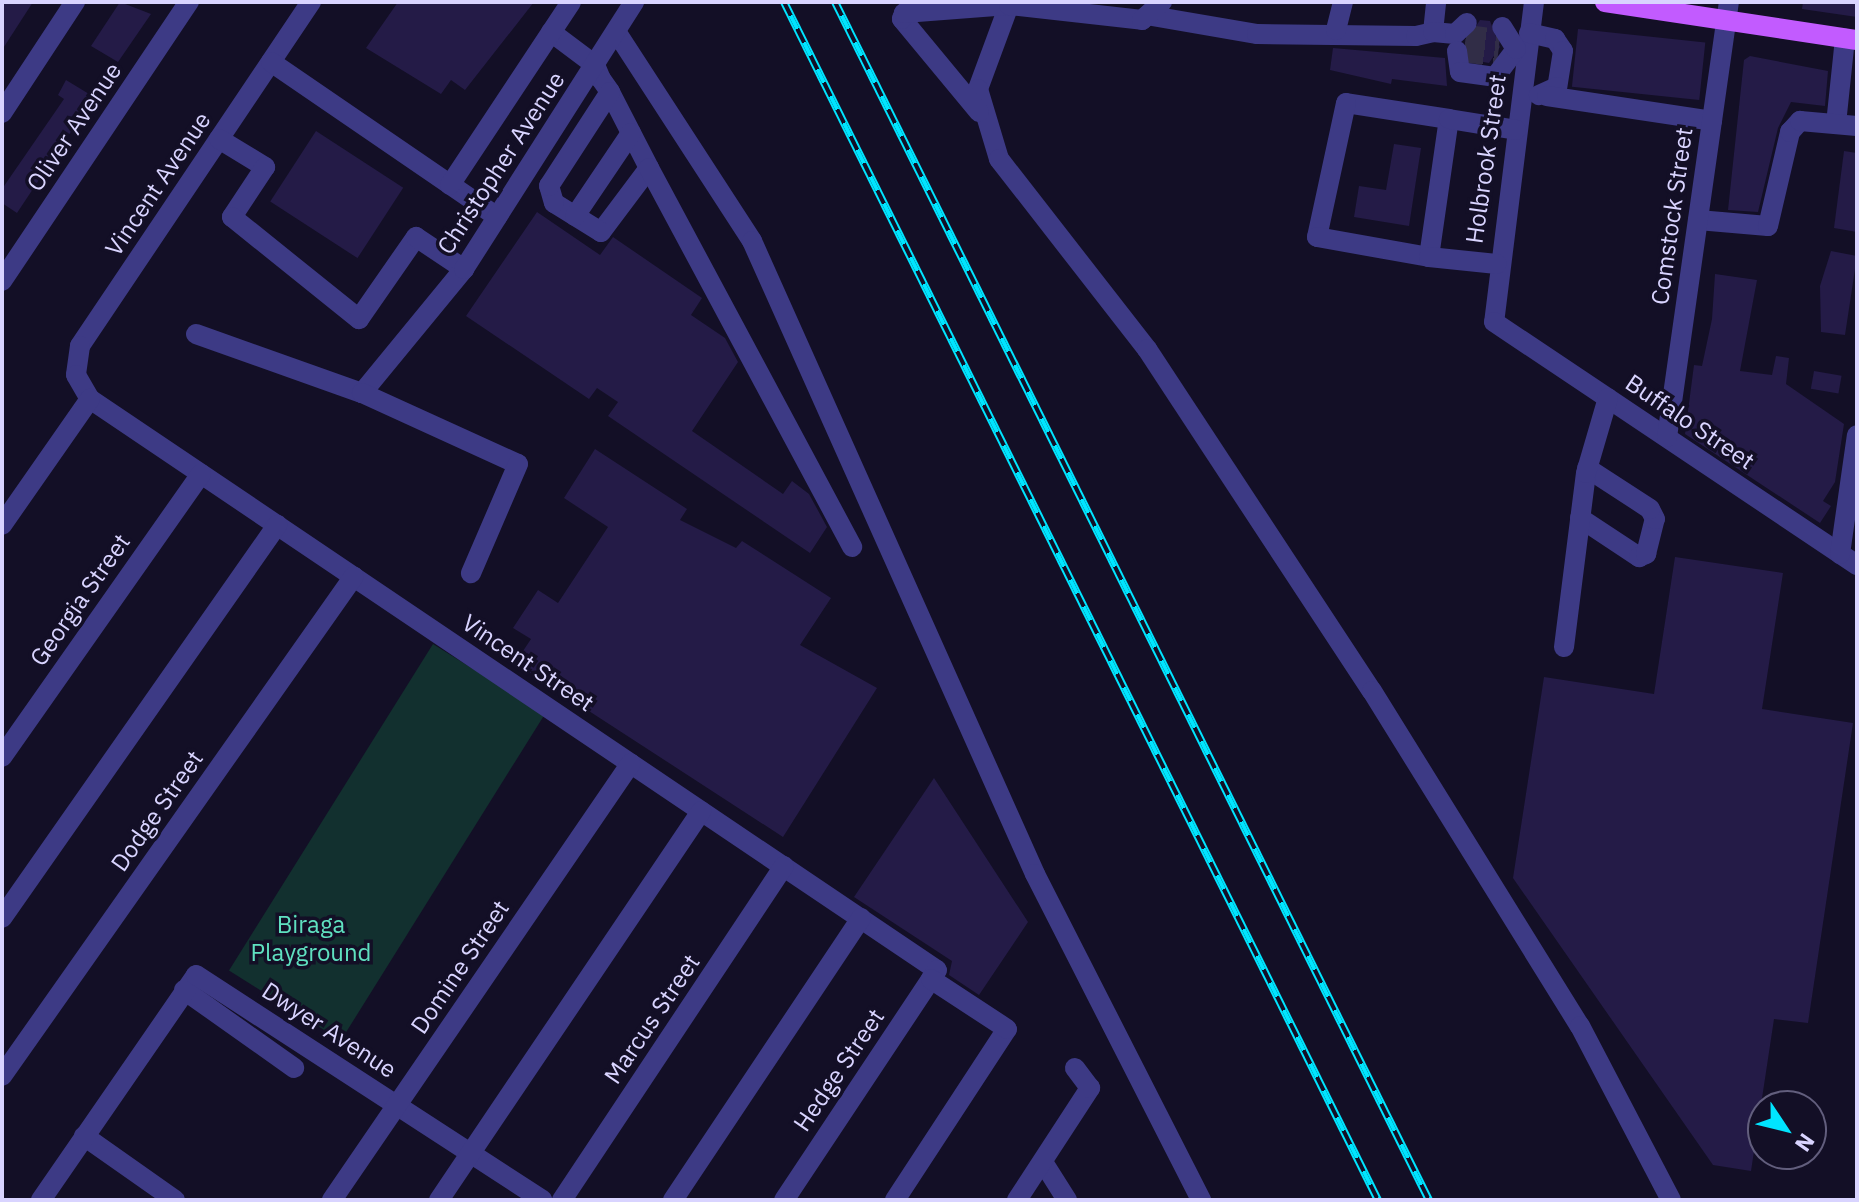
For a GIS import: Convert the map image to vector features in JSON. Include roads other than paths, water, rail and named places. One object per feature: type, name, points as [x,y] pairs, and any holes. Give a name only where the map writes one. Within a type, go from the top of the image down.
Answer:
[{"type":"main road","points":[[1605,2],[1727,11],[1851,39]]},
{"type":"street","points":[[2,113],[75,2]]},
{"type":"street","name":"Oliver Avenue","points":[[2,281],[189,2]]},
{"type":"street","name":"Vincent Avenue","points":[[90,399],[76,375],[80,346],[311,2]]},
{"type":"street","points":[[450,185],[571,2]]},
{"type":"street","name":"Christopher Avenue","points":[[362,393],[403,348],[464,269],[634,2]]},
{"type":"street","points":[[1336,30],[1343,2]]},
{"type":"street","points":[[1433,32],[1436,2]]},
{"type":"street","name":"Holbrook Street","points":[[1494,322],[1497,264],[1521,92],[1512,44],[1534,2]]},
{"type":"street","points":[[980,112],[902,15],[1009,5],[1157,9],[1257,34],[1336,30],[1433,32],[1462,39],[1460,72],[1495,77],[1512,44],[1555,39],[1563,51],[1557,87],[1547,96]]},
{"type":"street","points":[[1009,5],[978,89],[999,159],[1147,349],[1380,703],[1580,1026],[1671,1200]]},
{"type":"street","name":"Comstock Street","points":[[1667,437],[1727,11]]},
{"type":"street","points":[[551,32],[595,65],[852,547]]},
{"type":"street","points":[[617,33],[752,241],[1035,874],[1201,1200]]},
{"type":"street","points":[[1698,220],[1768,226],[1790,132],[1800,121],[1847,125],[1851,39]]},
{"type":"street","points":[[271,62],[497,217]]},
{"type":"street","points":[[610,92],[549,186],[554,203],[601,232],[649,168]]},
{"type":"street","points":[[1521,92],[1712,121]]},
{"type":"street","points":[[1497,264],[1328,243],[1315,228],[1346,103],[1516,130]]},
{"type":"street","points":[[1429,257],[1449,119]]},
{"type":"street","points":[[575,216],[631,133]]},
{"type":"street","points":[[219,139],[265,167],[232,217],[359,319],[416,237],[464,269]]},
{"type":"street","name":"Buffalo Street","points":[[1494,322],[1848,559]]},
{"type":"street","points":[[196,334],[362,393],[518,464],[471,573]]},
{"type":"street","points":[[1564,647],[1587,468],[1608,398]]},
{"type":"street","points":[[2,525],[90,399]]},
{"type":"street","name":"Vincent Street","points":[[90,399],[861,918],[1007,1029],[895,1200]]},
{"type":"street","points":[[1848,559],[1857,435]]},
{"type":"street","points":[[1580,518],[1639,557],[1646,554],[1655,519],[1650,509],[1587,468]]},
{"type":"street","name":"Georgia Street","points":[[2,757],[201,474]]},
{"type":"street","points":[[2,918],[277,525]]},
{"type":"street","name":"Dodge Street","points":[[2,1076],[354,576]]},
{"type":"street","name":"Domine Street","points":[[332,1200],[631,763]]},
{"type":"street","points":[[439,1200],[701,811]]},
{"type":"street","name":"Marcus Street","points":[[562,1200],[784,866]]},
{"type":"street","points":[[673,1200],[861,918]]},
{"type":"street","name":"Hedge Street","points":[[784,1200],[934,974]]},
{"type":"street","name":"Dwyer Avenue","points":[[184,990],[196,975],[542,1200]]},
{"type":"street","points":[[41,1200],[184,990],[294,1068]]},
{"type":"street","points":[[1017,1200],[1090,1088],[1075,1068]]},
{"type":"street","points":[[84,1136],[175,1200]]},
{"type":"street","points":[[1043,1162],[1067,1200]]},
{"type":"tunnel","points":[[1466,35],[1500,39]]},
{"type":"tunnel","points":[[1464,52],[1498,57]]},
{"type":"railway","points":[[784,2],[1378,1200]]},
{"type":"railway","points":[[835,2],[1429,1200]]},
{"type":"park label","name":"Biraga Playground","points":[[311,939]]}]
